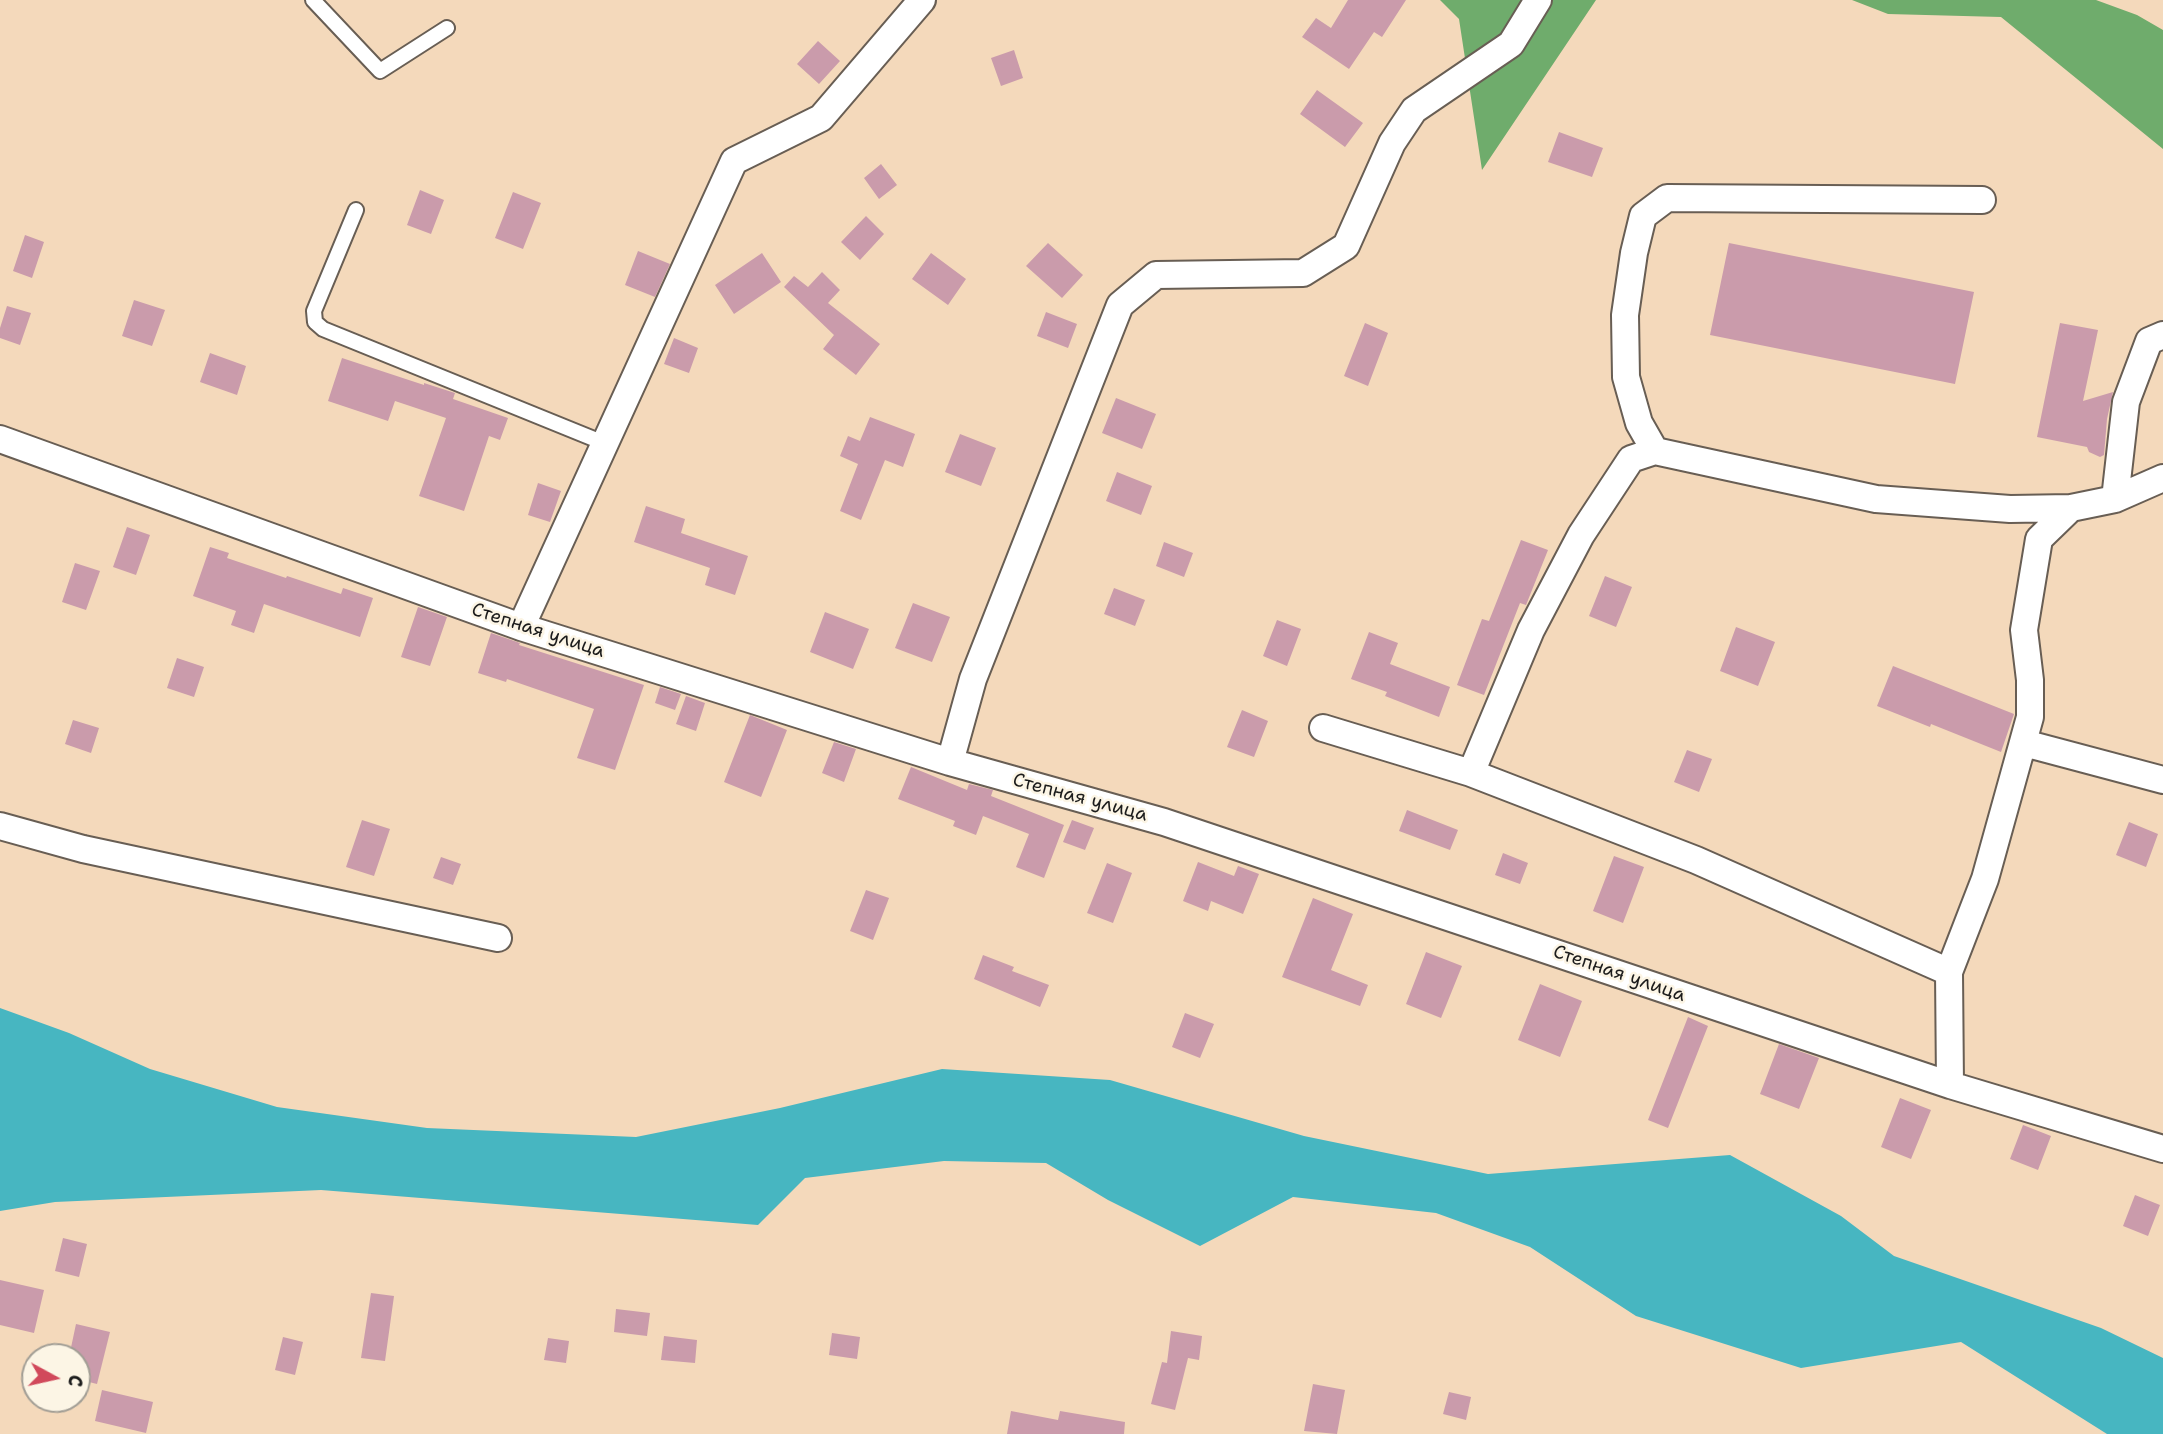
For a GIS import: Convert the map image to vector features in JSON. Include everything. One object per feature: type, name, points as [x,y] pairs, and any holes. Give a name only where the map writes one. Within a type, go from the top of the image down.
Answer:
[{"type":"street","points":[[521,627],[734,161],[821,118],[922,0]]},
{"type":"street","points":[[950,762],[973,679],[1120,305],[1156,275],[1303,273],[1346,246],[1392,143],[1414,110],[1511,44],[1538,0]]},
{"type":"street","points":[[1655,451],[1639,423],[1626,377],[1625,315],[1634,253],[1643,216],[1667,198],[1982,200]]},
{"type":"street","points":[[2115,499],[2126,402],[2149,341],[2163,335]]},
{"type":"street","name":"Степная улица","points":[[0,439],[521,627],[950,762],[1164,821],[1950,1085],[2163,1149]]},
{"type":"street","points":[[1471,773],[1531,630],[1581,535],[1631,459],[1655,451],[1876,499],[2010,509],[2071,508],[2115,499],[2163,478]]},
{"type":"street","points":[[1950,1085],[1949,972],[1985,879],[2030,717],[2024,630],[2039,539],[2071,508]]},
{"type":"street","points":[[1323,728],[1471,773],[1696,860],[1949,972]]},
{"type":"street","points":[[2024,743],[2163,780]]},
{"type":"street","points":[[0,827],[83,849],[498,938]]},
{"type":"lane","points":[[313,0],[380,71],[447,28]]},
{"type":"lane","points":[[356,210],[314,311],[315,322],[323,329],[604,443]]},
{"type":"green space","points":[[1440,0],[1596,0],[1482,170],[1459,19]]},
{"type":"green space","points":[[1852,0],[2096,0],[2137,15],[2163,30],[2163,149],[2001,17],[1888,14]]},
{"type":"water","points":[[0,1008],[69,1033],[150,1069],[277,1107],[427,1128],[636,1137],[780,1108],[942,1069],[1110,1080],[1304,1136],[1488,1174],[1730,1155],[1841,1216],[1894,1256],[2101,1328],[2163,1358],[2163,1434],[2107,1434],[1961,1342],[1801,1368],[1636,1316],[1530,1247],[1436,1213],[1293,1197],[1200,1246],[1108,1200],[1046,1163],[944,1161],[805,1178],[758,1225],[321,1190],[55,1202],[0,1211]]},
{"type":"building","points":[[1348,0],[1406,0],[1382,37],[1374,32],[1349,69],[1302,37],[1316,18],[1331,28]]},
{"type":"building","points":[[818,41],[840,61],[819,84],[797,64]]},
{"type":"building","points":[[1014,50],[1023,78],[1001,86],[991,58]]},
{"type":"building","points":[[1317,90],[1363,123],[1345,147],[1300,114]]},
{"type":"building","points":[[1559,132],[1603,148],[1592,177],[1548,162]]},
{"type":"building","points":[[881,164],[897,185],[879,199],[864,178]]},
{"type":"building","points":[[420,190],[444,200],[431,234],[407,225]]},
{"type":"building","points":[[513,192],[541,203],[523,249],[495,238]]},
{"type":"building","points":[[866,216],[884,234],[860,260],[841,242]]},
{"type":"building","points":[[25,235],[44,242],[32,278],[13,271]]},
{"type":"building","points":[[1048,243],[1083,275],[1062,298],[1026,266]]},
{"type":"building","points":[[1729,243],[1974,292],[1955,384],[1710,335]]},
{"type":"building","points":[[638,251],[670,264],[655,297],[625,285]]},
{"type":"building","points":[[762,253],[781,282],[734,314],[715,285]]},
{"type":"building","points":[[931,253],[966,279],[948,305],[912,279]]},
{"type":"building","points":[[822,272],[840,290],[828,303],[880,344],[856,375],[823,349],[834,335],[784,287],[794,276],[808,287]]},
{"type":"building","points":[[134,300],[165,310],[152,346],[122,336]]},
{"type":"building","points":[[7,306],[31,313],[20,345],[0,338],[0,328]]},
{"type":"building","points":[[1046,312],[1077,324],[1068,348],[1037,336]]},
{"type":"building","points":[[1365,323],[1388,333],[1368,386],[1344,376]]},
{"type":"building","points":[[2060,323],[2098,330],[2083,401],[2113,392],[2107,419],[2104,455],[2100,457],[2089,452],[2087,447],[2037,437]]},
{"type":"building","points":[[674,338],[698,348],[689,373],[664,364]]},
{"type":"building","points":[[210,353],[246,366],[237,395],[200,382]]},
{"type":"building","points":[[342,358],[455,393],[453,399],[508,418],[500,440],[489,436],[464,511],[419,496],[446,418],[395,401],[388,421],[328,401]]},
{"type":"building","points":[[1116,398],[1156,414],[1142,449],[1102,433]]},
{"type":"building","points":[[870,417],[915,434],[903,467],[885,460],[861,520],[840,511],[858,464],[840,456],[848,436],[860,441]]},
{"type":"building","points":[[960,434],[996,448],[981,486],[945,472]]},
{"type":"building","points":[[1117,472],[1152,486],[1141,515],[1106,501]]},
{"type":"building","points":[[538,483],[561,491],[550,522],[528,515]]},
{"type":"building","points":[[646,506],[685,519],[681,533],[748,556],[735,595],[705,585],[710,568],[634,542]]},
{"type":"building","points":[[127,527],[150,535],[136,575],[113,567]]},
{"type":"building","points":[[1521,540],[1548,550],[1526,605],[1520,603],[1484,695],[1457,685],[1482,619],[1489,621]]},
{"type":"building","points":[[1164,542],[1193,553],[1184,577],[1156,566]]},
{"type":"building","points":[[210,547],[229,553],[227,558],[286,578],[287,576],[341,594],[343,588],[373,598],[360,637],[264,604],[254,633],[231,625],[236,611],[193,596]]},
{"type":"building","points":[[75,563],[100,571],[86,610],[62,602]]},
{"type":"building","points":[[1605,576],[1632,587],[1616,627],[1589,616]]},
{"type":"building","points":[[1114,588],[1145,600],[1135,626],[1104,614]]},
{"type":"building","points":[[913,603],[950,617],[932,662],[895,648]]},
{"type":"building","points":[[418,607],[447,617],[430,666],[401,657]]},
{"type":"building","points":[[825,612],[869,629],[853,669],[810,652]]},
{"type":"building","points":[[1277,620],[1301,629],[1287,666],[1263,656]]},
{"type":"building","points":[[1736,627],[1775,642],[1758,686],[1720,671]]},
{"type":"building","points":[[1369,632],[1398,643],[1390,664],[1450,687],[1439,717],[1385,696],[1387,692],[1351,679]]},
{"type":"building","points":[[491,633],[520,643],[519,645],[644,685],[615,770],[577,758],[594,709],[507,679],[506,682],[478,673]]},
{"type":"building","points":[[177,658],[204,667],[194,697],[167,688]]},
{"type":"building","points":[[1893,666],[2014,714],[2001,752],[1877,706]]},
{"type":"building","points":[[660,687],[681,694],[675,710],[655,703]]},
{"type":"building","points":[[686,696],[705,703],[696,731],[676,724]]},
{"type":"building","points":[[1242,710],[1268,721],[1254,757],[1227,747]]},
{"type":"building","points":[[750,715],[787,730],[761,797],[724,782]]},
{"type":"building","points":[[73,720],[99,728],[91,753],[65,744]]},
{"type":"building","points":[[834,742],[856,749],[844,782],[822,773]]},
{"type":"building","points":[[1687,750],[1712,759],[1699,792],[1674,782]]},
{"type":"building","points":[[911,767],[967,790],[969,784],[993,790],[991,796],[1064,825],[1044,878],[1016,867],[1029,834],[983,816],[976,835],[953,826],[955,821],[898,799]]},
{"type":"building","points":[[1407,810],[1458,830],[1450,850],[1399,831]]},
{"type":"building","points":[[362,820],[390,829],[374,876],[346,867]]},
{"type":"building","points":[[1072,820],[1094,828],[1085,850],[1063,842]]},
{"type":"building","points":[[2129,822],[2158,834],[2146,867],[2116,855]]},
{"type":"building","points":[[1503,853],[1528,863],[1520,884],[1495,875]]},
{"type":"building","points":[[1614,856],[1644,867],[1623,923],[1593,911]]},
{"type":"building","points":[[441,857],[461,864],[453,885],[433,878]]},
{"type":"building","points":[[1198,862],[1234,876],[1238,866],[1259,874],[1243,914],[1211,901],[1208,911],[1183,901]]},
{"type":"building","points":[[1107,863],[1132,873],[1113,923],[1087,913]]},
{"type":"building","points":[[866,890],[889,898],[873,940],[850,931]]},
{"type":"building","points":[[1313,898],[1353,914],[1331,970],[1368,985],[1360,1006],[1282,977]]},
{"type":"building","points":[[1426,952],[1462,966],[1441,1018],[1406,1004]]},
{"type":"building","points":[[983,955],[1014,967],[1012,971],[1049,985],[1040,1007],[974,979]]},
{"type":"building","points":[[1540,984],[1582,1001],[1560,1057],[1518,1040]]},
{"type":"building","points":[[1185,1013],[1214,1024],[1200,1058],[1172,1047]]},
{"type":"building","points":[[1688,1017],[1708,1026],[1668,1128],[1648,1120]]},
{"type":"building","points":[[1779,1044],[1819,1058],[1799,1109],[1760,1094]]},
{"type":"building","points":[[1900,1098],[1931,1110],[1911,1159],[1881,1147]]},
{"type":"building","points":[[2023,1125],[2051,1136],[2038,1170],[2010,1159]]},
{"type":"building","points":[[2135,1195],[2160,1205],[2148,1236],[2123,1226]]},
{"type":"building","points":[[63,1238],[87,1244],[79,1277],[55,1271]]},
{"type":"building","points":[[0,1280],[44,1290],[34,1333],[0,1325]]},
{"type":"building","points":[[371,1293],[394,1296],[385,1361],[361,1358]]},
{"type":"building","points":[[616,1309],[650,1313],[647,1336],[614,1332]]},
{"type":"building","points":[[76,1324],[110,1332],[97,1384],[91,1382],[91,1343],[72,1343]]},
{"type":"building","points":[[1171,1331],[1202,1336],[1199,1360],[1188,1358],[1175,1410],[1151,1404],[1162,1362],[1167,1363]]},
{"type":"building","points":[[832,1333],[860,1337],[857,1359],[829,1355]]},
{"type":"building","points":[[664,1336],[697,1340],[695,1363],[661,1360]]},
{"type":"building","points":[[283,1337],[303,1342],[295,1375],[275,1370]]},
{"type":"building","points":[[548,1338],[569,1341],[566,1363],[544,1360]]},
{"type":"building","points":[[1313,1384],[1345,1390],[1337,1434],[1304,1431]]},
{"type":"building","points":[[102,1390],[153,1402],[146,1433],[95,1421]]},
{"type":"building","points":[[1449,1392],[1471,1397],[1466,1420],[1443,1414]]},
{"type":"building","points":[[1011,1411],[1058,1420],[1060,1411],[1125,1422],[1124,1434],[1007,1434]]}]
